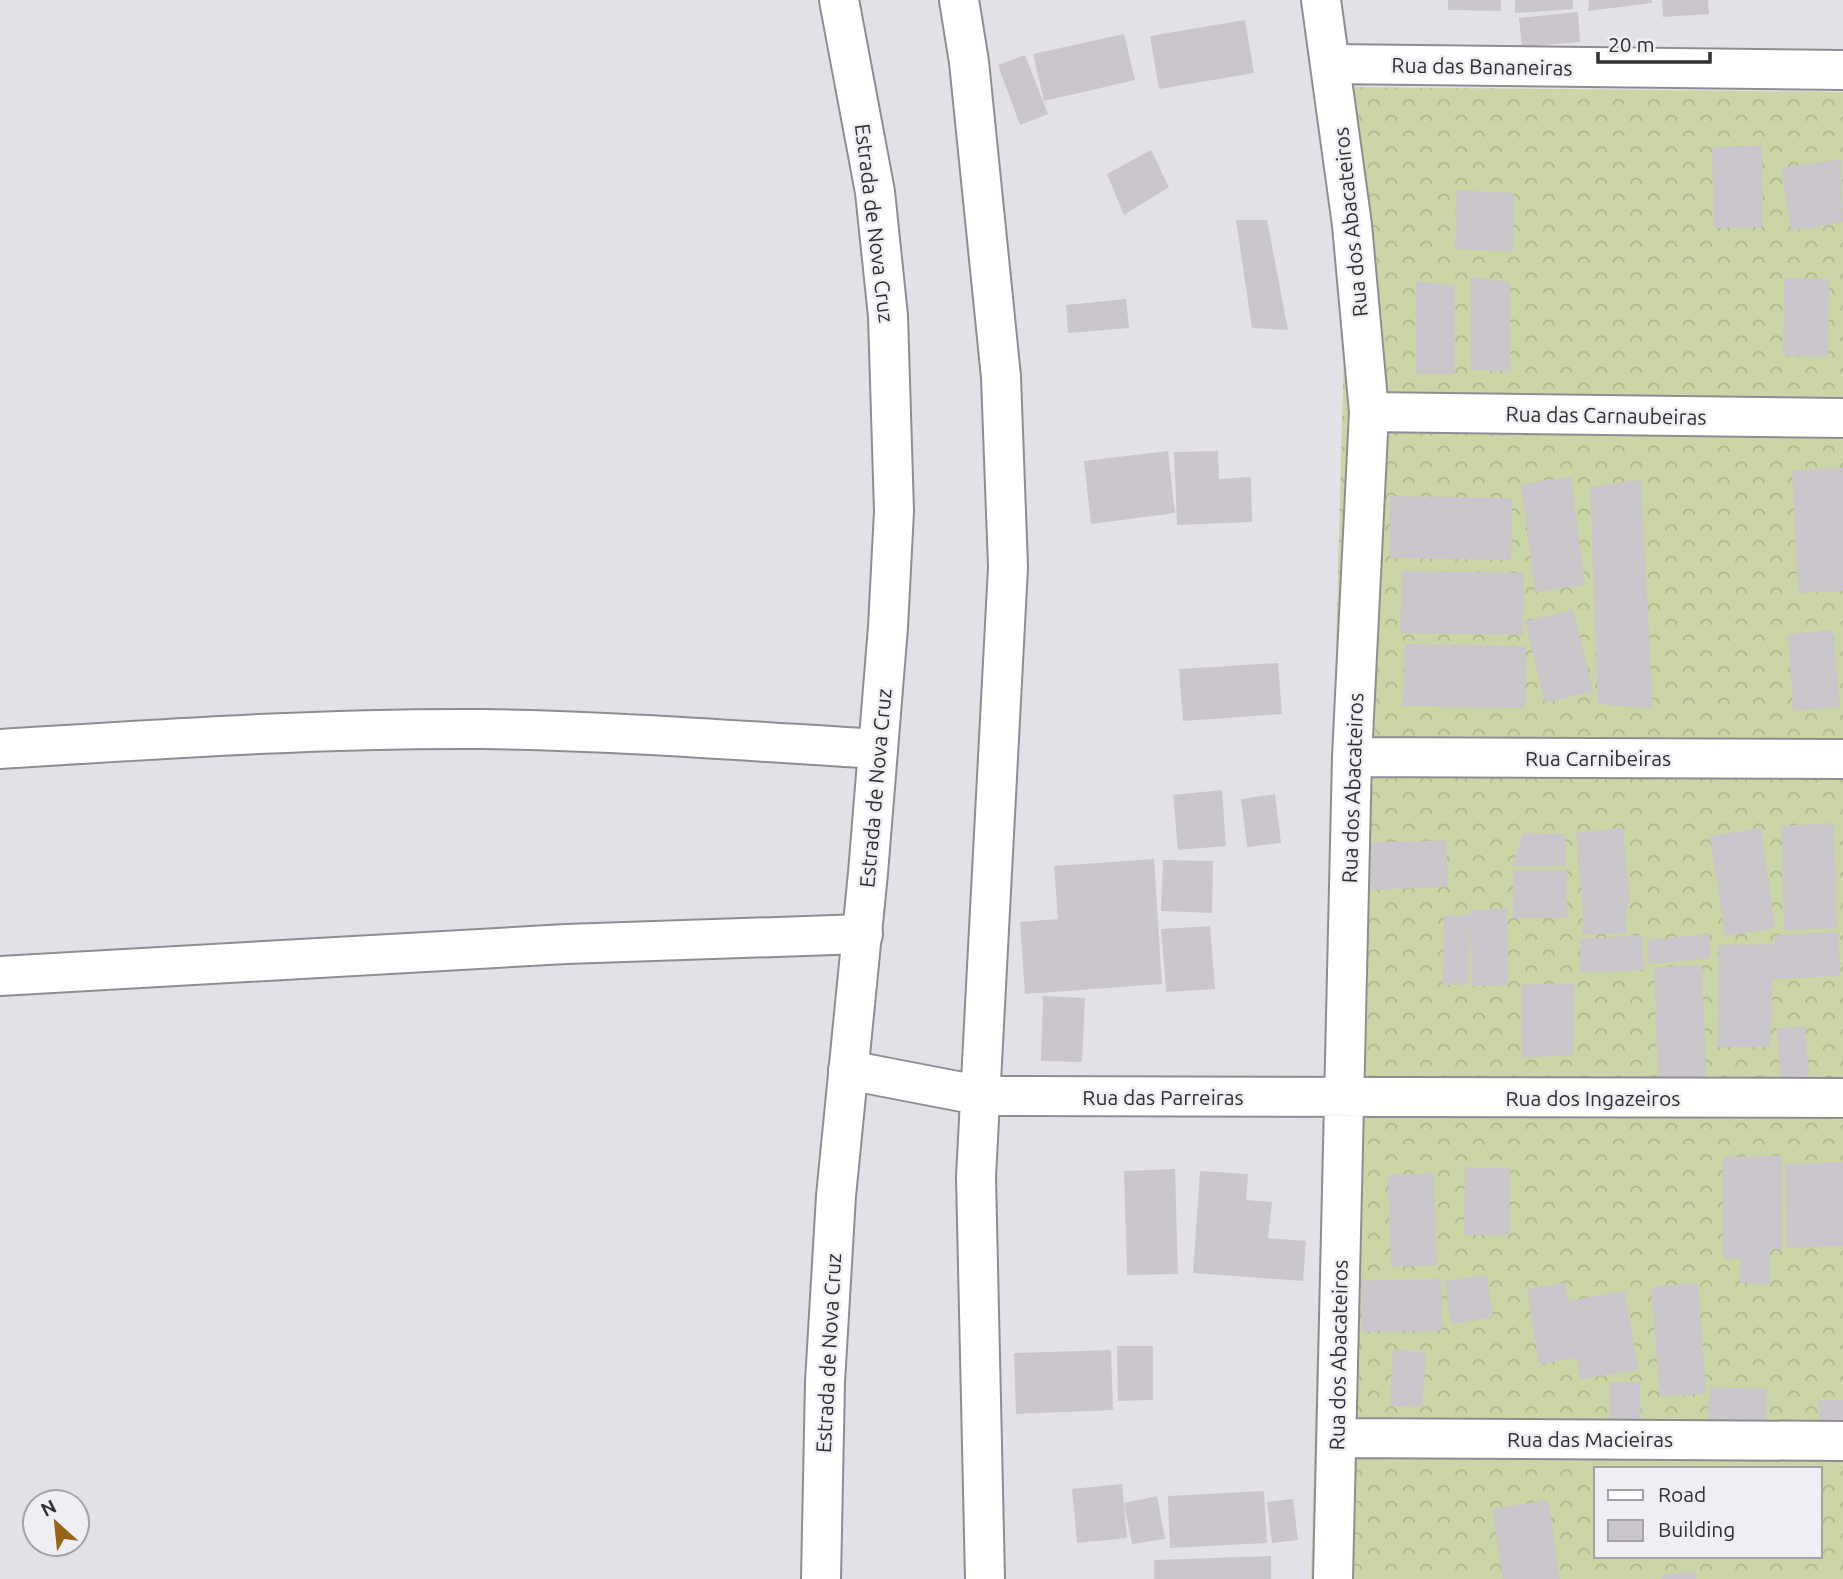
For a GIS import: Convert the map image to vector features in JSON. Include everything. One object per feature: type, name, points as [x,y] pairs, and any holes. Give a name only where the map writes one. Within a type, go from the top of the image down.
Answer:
[{"type":"street","name":"Estrada de Nova Cruz","points":[[821,1579],[825,1382],[836,1196],[863,934],[894,511],[888,316],[875,192],[839,0]]},
{"type":"street","points":[[959,0],[969,62],[1001,377],[1009,567],[983,1096],[976,1177],[985,1579]]},
{"type":"street","name":"Rua dos Abacateiros","points":[[1321,0],[1352,225],[1369,412],[1352,757],[1333,1579]]},
{"type":"street","name":"Rua das Bananeiras","points":[[1331,64],[1843,70]]},
{"type":"street","name":"Rua das Carnaubeiras","points":[[1369,412],[1843,418]]},
{"type":"street","points":[[0,748],[317,733],[481,729],[692,737],[878,750]]},
{"type":"street","name":"Rua Carnibeiras","points":[[1352,757],[1843,759]]},
{"type":"street","points":[[0,976],[566,944],[863,934]]},
{"type":"street","name":"Rua das Parreiras","points":[[848,1070],[983,1096],[1344,1098]]},
{"type":"street","name":"Rua dos Ingazeiros","points":[[1344,1098],[1843,1098]]},
{"type":"street","name":"Rua das Macieiras","points":[[1336,1438],[1843,1441]]},
{"type":"green space","points":[[1351,87],[1843,92],[1843,1579],[1311,1579]]},
{"type":"building","points":[[1448,0],[1501,0],[1501,11],[1448,10]]},
{"type":"building","points":[[1515,0],[1573,0],[1573,9],[1515,13]]},
{"type":"building","points":[[1589,0],[1652,0],[1652,3],[1588,11]]},
{"type":"building","points":[[1662,0],[1708,0],[1709,14],[1663,17]]},
{"type":"building","points":[[1578,12],[1580,42],[1522,47],[1519,18]]},
{"type":"building","points":[[1245,20],[1254,73],[1159,89],[1150,36]]},
{"type":"building","points":[[1124,34],[1135,80],[1044,101],[1033,54]]},
{"type":"building","points":[[1025,55],[1048,114],[1020,125],[998,65]]},
{"type":"building","points":[[1762,146],[1763,227],[1714,228],[1712,147]]},
{"type":"building","points":[[1151,150],[1169,187],[1124,215],[1107,174]]},
{"type":"building","points":[[1841,159],[1843,222],[1791,231],[1781,168]]},
{"type":"building","points":[[1456,190],[1514,193],[1513,252],[1455,249]]},
{"type":"building","points":[[1236,220],[1267,220],[1288,330],[1252,328]]},
{"type":"building","points":[[1471,277],[1510,282],[1510,371],[1471,370]]},
{"type":"building","points":[[1784,278],[1829,279],[1828,357],[1783,356]]},
{"type":"building","points":[[1416,281],[1455,286],[1455,374],[1416,374]]},
{"type":"building","points":[[1126,299],[1129,328],[1068,333],[1066,305]]},
{"type":"building","points":[[1168,451],[1175,513],[1091,524],[1084,461]]},
{"type":"building","points":[[1218,451],[1219,479],[1251,477],[1252,522],[1177,525],[1174,452]]},
{"type":"building","points":[[1843,468],[1843,591],[1798,593],[1792,470]]},
{"type":"building","points":[[1571,477],[1585,585],[1535,592],[1521,484]]},
{"type":"building","points":[[1641,480],[1653,709],[1598,704],[1590,487]]},
{"type":"building","points":[[1390,496],[1512,498],[1511,560],[1390,558]]},
{"type":"building","points":[[1402,571],[1524,573],[1523,635],[1400,633]]},
{"type":"building","points":[[1573,610],[1593,691],[1545,703],[1525,621]]},
{"type":"building","points":[[1833,630],[1840,707],[1793,711],[1788,634]]},
{"type":"building","points":[[1405,644],[1526,646],[1525,708],[1403,706]]},
{"type":"building","points":[[1278,663],[1282,714],[1183,721],[1179,669]]},
{"type":"building","points":[[1222,790],[1226,846],[1178,850],[1173,795]]},
{"type":"building","points":[[1275,794],[1281,843],[1247,847],[1241,799]]},
{"type":"building","points":[[1834,823],[1837,928],[1784,930],[1781,826]]},
{"type":"building","points":[[1623,828],[1630,904],[1627,904],[1626,933],[1582,934],[1583,909],[1576,833]]},
{"type":"building","points":[[1761,828],[1775,928],[1725,936],[1710,836]]},
{"type":"building","points":[[1523,833],[1565,834],[1566,866],[1512,866]]},
{"type":"building","points":[[1446,840],[1448,887],[1366,890],[1364,843]]},
{"type":"building","points":[[1154,859],[1162,984],[1025,994],[1020,922],[1058,919],[1054,866]]},
{"type":"building","points":[[1163,860],[1213,861],[1212,913],[1161,911]]},
{"type":"building","points":[[1513,870],[1567,870],[1567,918],[1513,918]]},
{"type":"building","points":[[1507,909],[1508,985],[1472,986],[1470,921],[1468,985],[1443,985],[1444,915],[1470,915],[1470,910]]},
{"type":"building","points":[[1210,926],[1215,989],[1166,992],[1161,929]]},
{"type":"building","points":[[1838,932],[1840,976],[1773,979],[1770,1047],[1717,1047],[1719,945],[1775,944],[1775,935]]},
{"type":"building","points":[[1709,934],[1711,958],[1649,964],[1647,940]]},
{"type":"building","points":[[1642,935],[1644,970],[1581,973],[1580,939]]},
{"type":"building","points":[[1702,965],[1706,1076],[1658,1079],[1654,967]]},
{"type":"building","points":[[1574,983],[1573,1055],[1522,1058],[1521,985]]},
{"type":"building","points":[[1043,996],[1085,998],[1082,1062],[1041,1061]]},
{"type":"building","points":[[1805,1026],[1809,1081],[1781,1082],[1777,1028]]},
{"type":"building","points":[[1782,1156],[1782,1249],[1770,1249],[1770,1284],[1740,1283],[1741,1259],[1723,1259],[1723,1157]]},
{"type":"building","points":[[1843,1162],[1843,1246],[1787,1248],[1785,1164]]},
{"type":"building","points":[[1465,1167],[1510,1168],[1509,1235],[1464,1235]]},
{"type":"building","points":[[1175,1169],[1178,1274],[1127,1275],[1124,1171]]},
{"type":"building","points":[[1200,1171],[1248,1174],[1246,1200],[1272,1202],[1268,1238],[1306,1241],[1303,1281],[1193,1273]]},
{"type":"building","points":[[1434,1173],[1437,1265],[1391,1267],[1388,1175]]},
{"type":"building","points":[[1487,1275],[1493,1317],[1451,1324],[1445,1281]]},
{"type":"building","points":[[1441,1279],[1442,1331],[1362,1332],[1361,1280]]},
{"type":"building","points":[[1565,1283],[1568,1301],[1625,1291],[1638,1370],[1580,1379],[1577,1358],[1539,1364],[1527,1289]]},
{"type":"building","points":[[1698,1283],[1706,1393],[1660,1397],[1651,1287]]},
{"type":"building","points":[[1117,1346],[1153,1346],[1153,1400],[1118,1401]]},
{"type":"building","points":[[1393,1349],[1426,1353],[1422,1407],[1390,1406]]},
{"type":"building","points":[[1111,1350],[1113,1410],[1016,1414],[1014,1353]]},
{"type":"building","points":[[1609,1382],[1640,1382],[1641,1425],[1610,1426]]},
{"type":"building","points":[[1710,1387],[1767,1389],[1766,1421],[1708,1419]]},
{"type":"building","points":[[1819,1400],[1843,1400],[1843,1427],[1818,1427]]},
{"type":"building","points":[[1122,1484],[1127,1538],[1077,1543],[1072,1489]]},
{"type":"building","points":[[1264,1491],[1267,1543],[1170,1548],[1168,1496]]},
{"type":"building","points":[[1157,1496],[1165,1539],[1132,1544],[1124,1503]]},
{"type":"building","points":[[1293,1499],[1298,1540],[1272,1543],[1267,1502]]},
{"type":"building","points":[[1548,1500],[1560,1579],[1503,1579],[1492,1509]]},
{"type":"building","points":[[1271,1556],[1271,1579],[1154,1579],[1154,1560]]},
{"type":"building","points":[[1695,1571],[1696,1579],[1662,1579],[1661,1575]]}]
